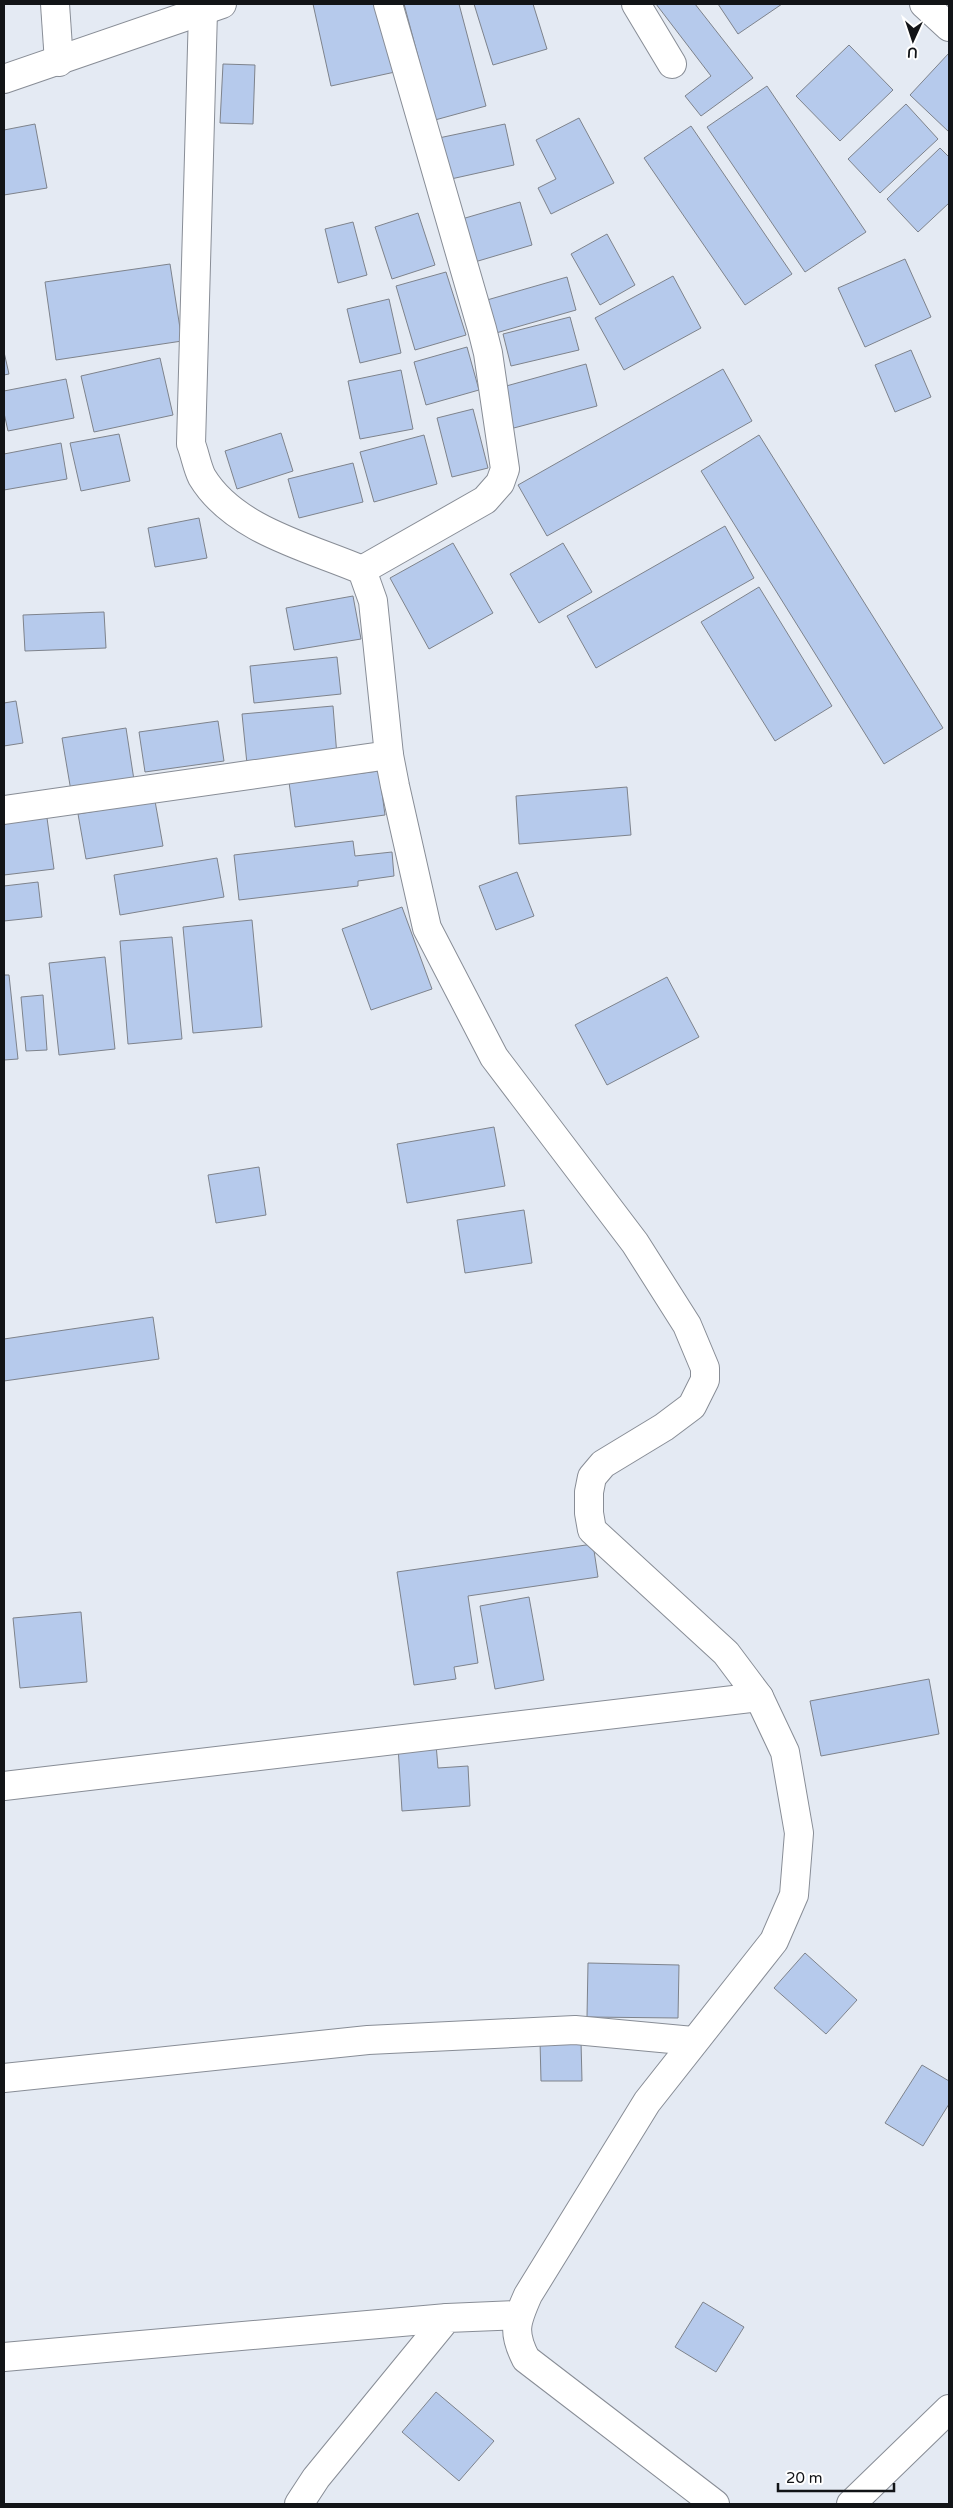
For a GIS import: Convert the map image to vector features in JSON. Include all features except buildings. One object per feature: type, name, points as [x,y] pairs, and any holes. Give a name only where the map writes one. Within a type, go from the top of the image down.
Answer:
[{"type":"street","points":[[55,4],[59,62]]},
{"type":"street","points":[[362,570],[485,500],[500,483],[505,469],[488,353],[482,329],[388,4]]},
{"type":"street","points":[[636,4],[672,64]]},
{"type":"street","points":[[924,4],[949,27]]},
{"type":"street","points":[[4,79],[59,62],[213,8],[191,444],[202,476],[226,507],[257,527],[362,570],[373,601],[389,755],[427,928],[494,1057],[635,1243],[687,1325],[705,1368],[705,1380],[692,1406],[664,1427],[603,1464],[592,1477],[589,1492],[589,1513],[592,1530],[726,1653],[759,1698],[785,1752],[799,1833],[794,1895],[774,1940],[647,2102],[528,2295],[519,2315],[517,2341],[526,2359],[715,2504]]},
{"type":"street","points":[[4,810],[389,755]]},
{"type":"street","points":[[4,1786],[759,1698]]},
{"type":"street","points":[[4,2078],[368,2040],[575,2030],[693,2041]]},
{"type":"street","points":[[4,2357],[447,2318],[519,2315]]},
{"type":"street","points":[[299,2504],[316,2478],[447,2318]]},
{"type":"street","points":[[852,2504],[949,2408]]}]
